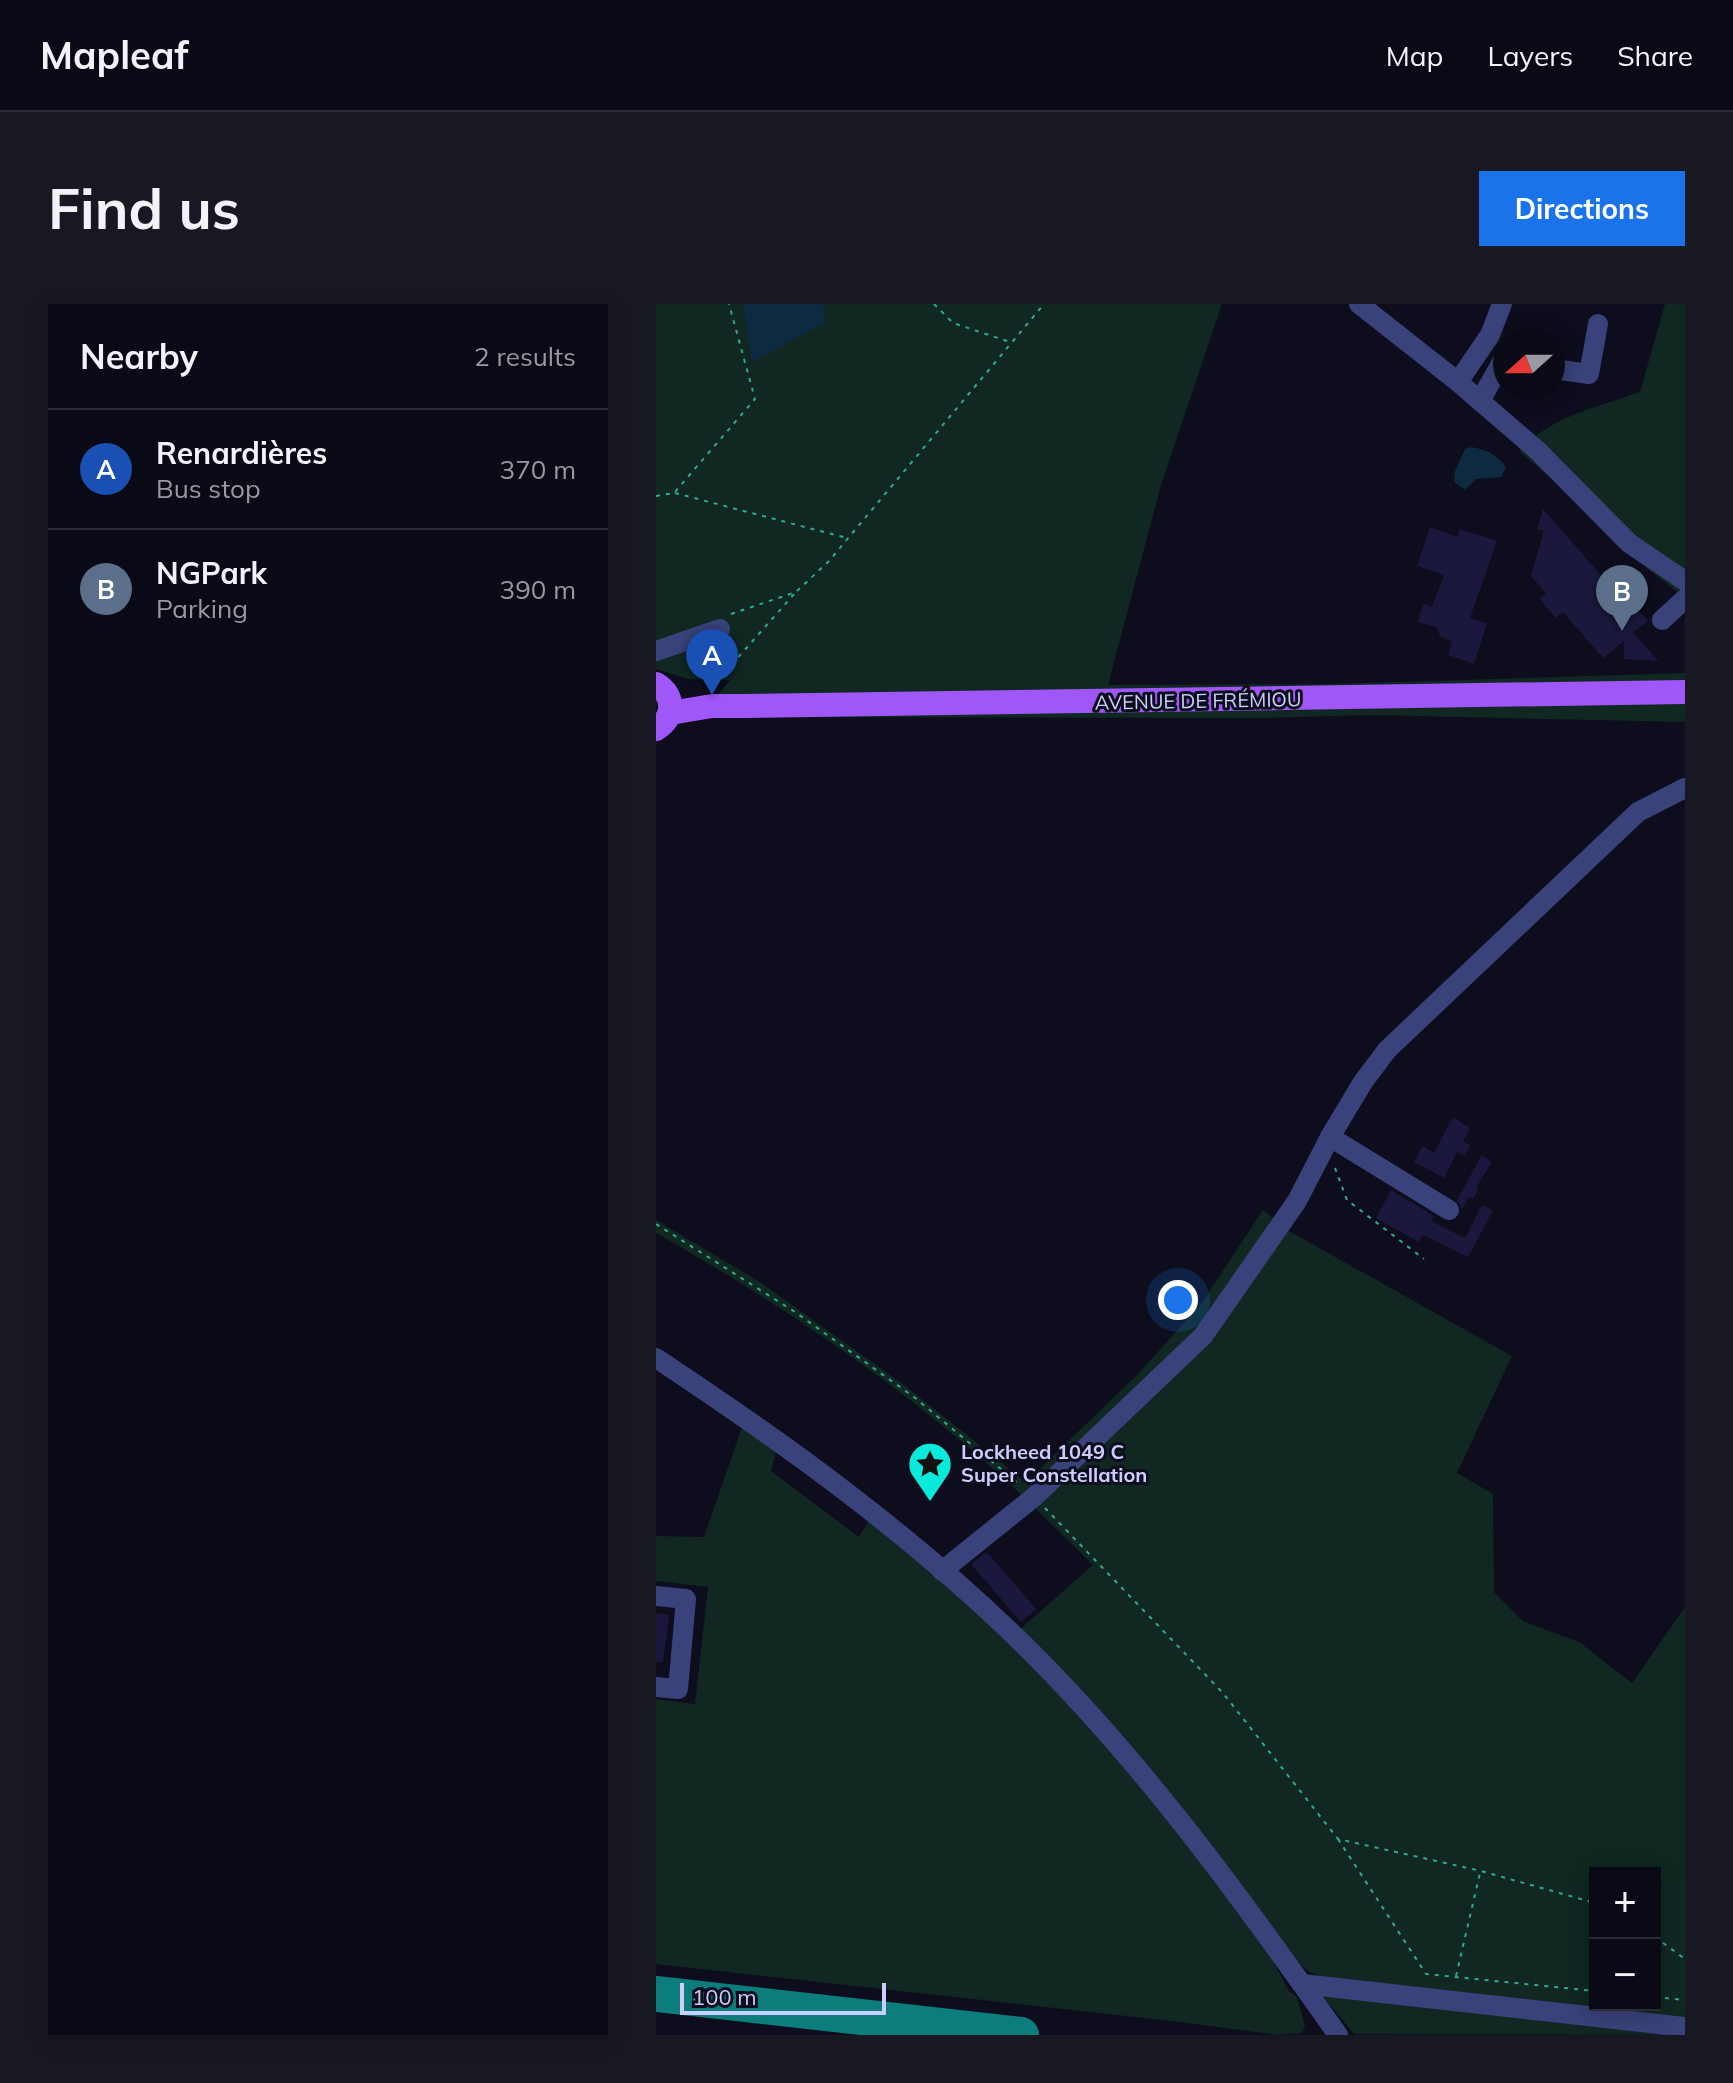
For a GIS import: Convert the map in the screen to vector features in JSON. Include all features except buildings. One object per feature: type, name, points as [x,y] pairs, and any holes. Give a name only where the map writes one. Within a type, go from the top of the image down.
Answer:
[{"type":"main road","name":"AVENUE DE FRÉMIOU","points":[[661,715],[709,699],[1685,692]]},
{"type":"street","points":[[1359,304],[1480,401],[1578,489],[1629,543],[1685,581]]},
{"type":"street","points":[[1458,382],[1490,335],[1502,304]]},
{"type":"street","points":[[1565,371],[1589,374],[1598,324]]},
{"type":"street","points":[[1480,401],[1493,378]]},
{"type":"street","points":[[1662,620],[1685,599]]},
{"type":"street","points":[[656,651],[720,629]]},
{"type":"street","points":[[942,1571],[1034,1497],[1203,1336],[1297,1201],[1330,1137],[1363,1082],[1387,1050],[1638,812],[1685,788]]},
{"type":"street","points":[[1330,1137],[1449,1210]]},
{"type":"street","points":[[656,1358],[765,1430],[848,1492],[1024,1645],[1131,1760],[1217,1868],[1338,2035]]},
{"type":"street","points":[[656,1596],[686,1599],[678,1689],[656,1687]]},
{"type":"street","points":[[1302,1984],[1685,2027]]},
{"type":"path","points":[[674,493],[755,399],[729,304]]},
{"type":"path","points":[[934,304],[953,323],[1012,343]]},
{"type":"path","points":[[709,699],[796,592],[829,561],[1044,304]]},
{"type":"path","points":[[656,496],[674,493],[848,538]]},
{"type":"path","points":[[720,629],[723,617],[796,592]]},
{"type":"path","points":[[1334,1167],[1347,1200],[1424,1259]]},
{"type":"path","points":[[656,1224],[795,1312],[903,1389],[1034,1497],[1223,1693],[1338,1839],[1426,1974],[1589,1990]]},
{"type":"path","points":[[1338,1839],[1481,1871],[1589,1901]]},
{"type":"path","points":[[1456,1977],[1481,1871]]},
{"type":"path","points":[[1658,1939],[1685,1959]]},
{"type":"path","points":[[1661,1998],[1685,2000]]},
{"type":"green space","points":[[656,304],[1222,304],[1161,485],[1108,685],[1330,684],[1685,673],[1685,722],[1373,715],[1259,718],[700,717],[730,680],[688,679],[656,669]]},
{"type":"green space","points":[[1665,304],[1685,304],[1685,598],[1621,548],[1569,494],[1519,451],[1559,421],[1640,392]]},
{"type":"green space","points":[[1263,1210],[1289,1231],[1512,1356],[1457,1473],[1493,1494],[1494,1592],[1523,1621],[1579,1642],[1632,1683],[1685,1607],[1685,2035],[1354,2034],[1321,1994],[1323,1979],[1305,1969],[1295,1958],[1018,1631],[1093,1565],[1000,1475],[920,1408],[791,1315],[656,1233],[656,1220],[760,1282],[904,1385],[1026,1482],[1139,1373],[1201,1304]]},
{"type":"green space","points":[[742,1427],[776,1451],[771,1471],[859,1537],[871,1517],[1007,1639],[1103,1738],[1214,1873],[1268,1952],[1289,1991],[1297,1997],[1305,2026],[1302,2033],[1277,2035],[656,1964],[656,1699],[695,1704],[708,1587],[656,1581],[656,1536],[704,1537]]},
{"type":"water","points":[[743,304],[823,304],[825,323],[752,362]]},
{"type":"water","points":[[1471,447],[1491,453],[1506,467],[1501,477],[1476,479],[1465,490],[1454,482],[1455,471],[1465,449]]},
{"type":"taxiway","points":[[656,1994],[1021,2035]]},
{"type":"place","name":"NGPark","points":[[1622,631]]},
{"type":"place","name":"Renardières","points":[[712,695]]},
{"type":"place","name":"Lockheed 1049 C Super Constellation","points":[[930,1503]]}]
